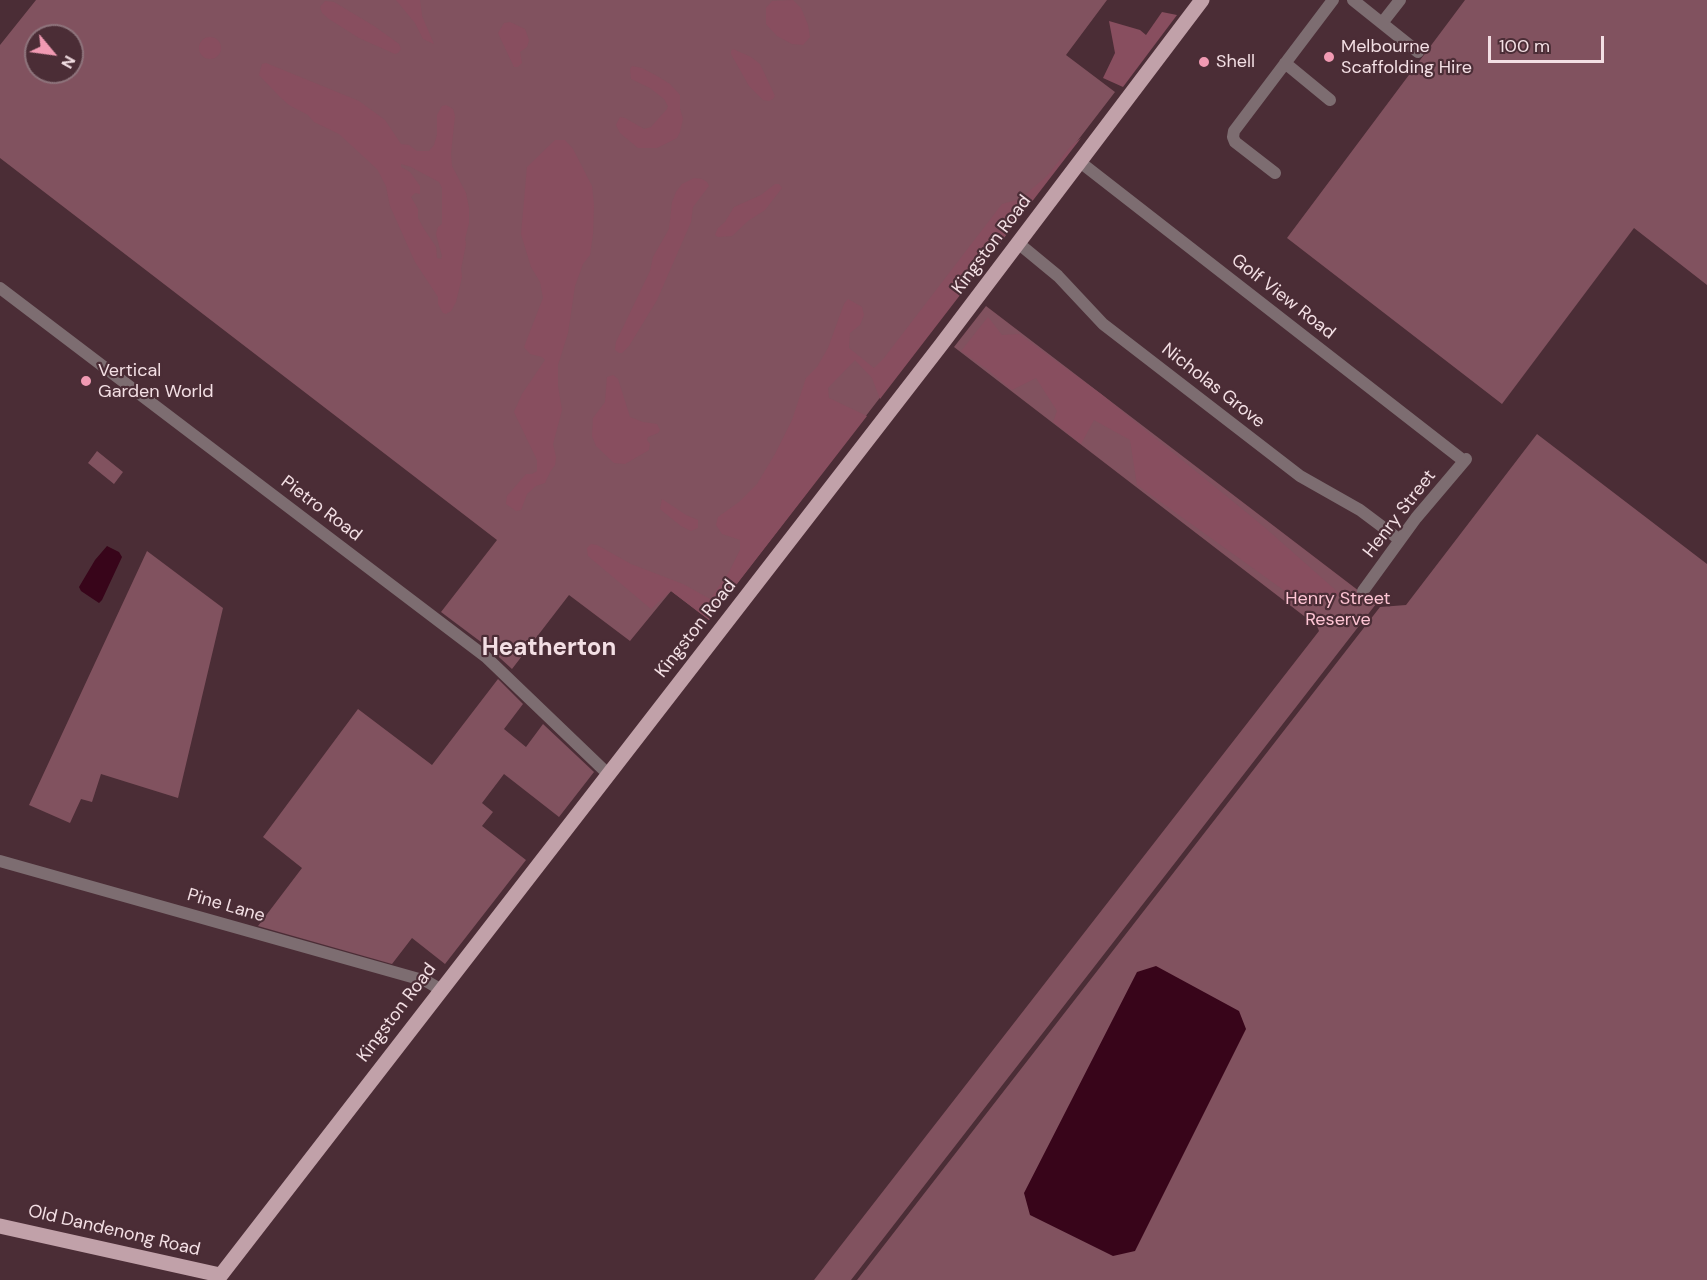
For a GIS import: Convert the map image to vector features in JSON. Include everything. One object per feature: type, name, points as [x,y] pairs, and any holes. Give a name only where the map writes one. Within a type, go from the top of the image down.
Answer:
[{"type":"main road","name":"Kingston Road","points":[[218,1277],[1018,243],[1202,0]]},
{"type":"main road","name":"Old Dandenong Road","points":[[0,1226],[218,1277]]},
{"type":"street","points":[[1275,173],[1237,144],[1233,137],[1235,129],[1332,0]]},
{"type":"street","points":[[1353,0],[1418,52]]},
{"type":"street","points":[[1382,23],[1400,0]]},
{"type":"street","points":[[1285,63],[1330,100]]},
{"type":"street","name":"Golf View Road","points":[[1080,162],[1465,460]]},
{"type":"street","name":"Nicholas Grove","points":[[1018,243],[1058,276],[1103,324],[1131,346],[1300,476],[1360,510],[1400,540]]},
{"type":"street","name":"Pietro Road","points":[[0,288],[486,657],[608,774]]},
{"type":"street","name":"Henry Street","points":[[1363,591],[1400,540],[1465,460]]},
{"type":"street","name":"Pine Lane","points":[[0,861],[426,981],[440,989]]},
{"type":"green space","points":[[36,0],[1107,0],[1066,55],[1115,92],[709,620],[671,591],[630,641],[569,595],[512,669],[489,648],[441,612],[497,540],[0,158],[0,45]]},
{"type":"green space","points":[[1465,0],[1707,0],[1707,285],[1634,228],[1502,404],[1287,238]]},
{"type":"green space","name":"Henry Street Reserve","points":[[986,306],[1376,604],[851,1280],[814,1280],[1319,631],[1317,626],[954,347]]},
{"type":"green space","points":[[1537,434],[1707,564],[1707,1280],[857,1280],[1380,607],[1406,605]]},
{"type":"green space","points":[[97,451],[123,472],[114,484],[88,463]]},
{"type":"green space","points":[[147,551],[223,608],[178,798],[101,774],[92,802],[81,799],[70,823],[29,805]]},
{"type":"green space","points":[[498,679],[523,704],[504,729],[526,747],[543,724],[594,772],[559,817],[504,774],[482,803],[493,812],[482,826],[526,860],[445,964],[412,938],[392,964],[258,926],[302,868],[263,837],[358,709],[432,765]]},
{"type":"shaded area","points":[[396,0],[420,0],[422,16],[434,44],[423,39],[415,23]]},
{"type":"shaded area","points":[[793,0],[801,8],[808,25],[810,37],[803,45],[792,44],[777,36],[766,24],[766,8],[772,1]]},
{"type":"shaded area","points":[[325,1],[334,2],[374,26],[399,44],[401,49],[395,54],[359,38],[322,13],[320,7]]},
{"type":"shaded area","points":[[1162,12],[1177,15],[1123,87],[1103,78],[1115,53],[1109,21],[1140,30],[1146,35]]},
{"type":"shaded area","points":[[510,22],[525,29],[529,40],[527,47],[520,52],[522,63],[518,67],[514,67],[498,33],[504,23]]},
{"type":"shaded area","points":[[210,37],[218,40],[221,48],[218,56],[210,59],[202,56],[199,48],[202,40]]},
{"type":"shaded area","points":[[733,49],[760,64],[775,96],[773,99],[763,100],[749,86],[731,54]]},
{"type":"shaded area","points":[[266,63],[359,101],[385,120],[401,144],[409,145],[417,151],[429,151],[434,145],[437,135],[437,115],[442,106],[446,105],[453,109],[455,116],[452,166],[466,193],[469,223],[461,269],[462,277],[456,302],[451,311],[443,313],[438,304],[438,297],[415,262],[390,206],[386,186],[377,169],[339,134],[314,122],[308,115],[289,105],[280,97],[259,75],[262,64]],"holes":[[[401,164],[439,182],[442,188],[442,224],[438,227],[436,234],[441,259],[437,258],[436,247],[418,218],[418,209],[411,197],[415,193],[420,194],[420,186],[410,172],[401,167]]]},
{"type":"shaded area","points":[[632,66],[642,68],[657,76],[670,84],[680,95],[683,119],[680,132],[677,138],[657,148],[638,148],[620,133],[616,125],[620,117],[644,129],[651,127],[668,106],[664,99],[650,88],[631,79]]},
{"type":"shaded area","points":[[1081,138],[880,399],[872,378],[855,360],[828,388],[829,398],[867,416],[709,620],[671,591],[651,609],[588,556],[587,548],[591,544],[597,545],[631,564],[683,584],[710,599],[729,572],[740,550],[740,540],[722,534],[716,525],[718,517],[739,502],[757,484],[775,454],[792,420],[806,378],[817,367],[828,348],[844,304],[848,299],[862,307],[864,315],[860,325],[850,333],[849,348],[874,368],[1002,204],[1020,199],[1047,176],[1071,146]]},
{"type":"shaded area","points":[[555,140],[565,140],[573,149],[592,186],[593,234],[590,255],[583,264],[575,286],[568,333],[558,365],[558,386],[562,410],[553,444],[555,465],[545,483],[536,486],[527,494],[521,510],[516,511],[506,504],[507,496],[526,474],[537,471],[537,460],[514,412],[522,394],[545,360],[530,354],[524,347],[543,298],[540,282],[531,267],[521,234],[527,167]]},
{"type":"shaded area","points":[[694,178],[702,179],[709,186],[693,207],[691,222],[657,300],[629,346],[619,353],[615,350],[616,342],[650,271],[653,257],[669,229],[672,202],[676,192],[682,184]]},
{"type":"shaded area","points":[[775,184],[779,184],[782,188],[765,210],[748,221],[732,236],[718,237],[715,235],[734,207],[761,195]]},
{"type":"shaded area","points":[[988,317],[1002,335],[1019,334],[1101,394],[1263,526],[1340,594],[1311,606],[1296,599],[1137,485],[1130,440],[1094,420],[1081,444],[1053,422],[1057,411],[1036,378],[1012,390],[961,351]]},
{"type":"shaded area","points":[[613,375],[618,379],[630,417],[657,424],[660,430],[648,437],[649,450],[625,464],[614,463],[596,446],[592,436],[593,418],[605,402],[607,377]]},
{"type":"shaded area","points":[[662,499],[698,520],[698,528],[691,531],[666,514],[660,509]]},
{"type":"shaded area","points":[[107,546],[119,552],[122,557],[99,603],[81,591],[79,587],[95,560]]},
{"type":"shaded area","points":[[1156,966],[1239,1011],[1246,1029],[1135,1251],[1113,1256],[1030,1215],[1024,1193],[1137,972]]},
{"type":"place","name":"Melbourne Scaffolding Hire","points":[[1329,57]]},
{"type":"place","name":"Shell","points":[[1204,62]]},
{"type":"place","name":"Vertical Garden World","points":[[86,381]]},
{"type":"district","name":"Heatherton","points":[[549,649]]}]
